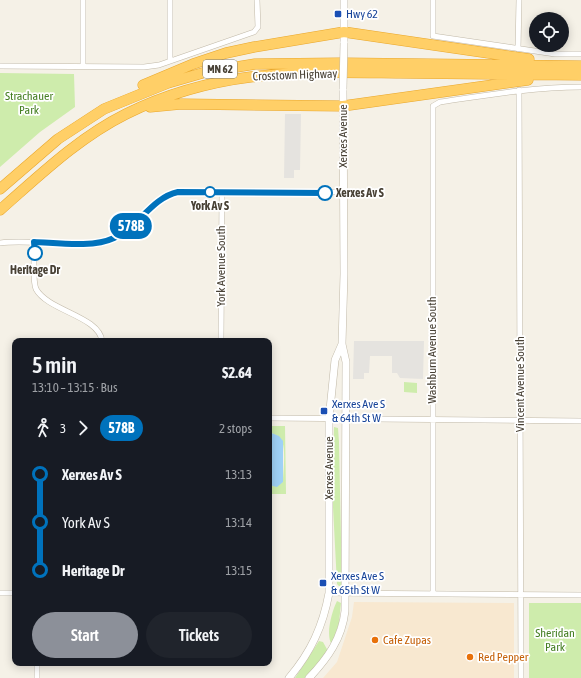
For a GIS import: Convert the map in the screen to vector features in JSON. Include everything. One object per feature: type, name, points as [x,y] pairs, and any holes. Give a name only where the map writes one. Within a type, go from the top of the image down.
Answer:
[{"type":"highway","points":[[104,109],[140,87],[194,64],[254,47],[344,32],[501,56],[581,66]]},
{"type":"highway","name":"Crosstown Highway","points":[[0,189],[58,139],[104,109],[185,77],[231,67],[256,64],[350,63],[581,66]]},
{"type":"highway","name":"Crosstown Highway","points":[[0,210],[72,148],[100,129],[140,108],[200,86],[268,74],[343,73],[581,75]]},
{"type":"highway","points":[[140,108],[181,104],[343,106],[510,82],[581,75]]},
{"type":"street","points":[[83,0],[83,67]]},
{"type":"street","points":[[170,0],[170,61]]},
{"type":"street","points":[[0,66],[159,66],[249,34],[258,27],[258,0]]},
{"type":"street","name":"Xerxes Avenue","points":[[344,0],[344,274],[342,344],[346,362],[346,594]]},
{"type":"street","points":[[433,0],[433,36],[555,54],[581,54]]},
{"type":"street","points":[[518,48],[519,0]]},
{"type":"street","points":[[518,90],[552,87],[581,87]]},
{"type":"street","name":"Washburn Avenue South","points":[[433,594],[432,106],[440,102],[518,90]]},
{"type":"street","name":"Vincent Avenue South","points":[[518,90],[521,678]]},
{"type":"street","points":[[0,242],[105,242],[124,232],[156,203],[170,194],[187,191],[344,192]]},
{"type":"street","name":"York Avenue South","points":[[221,338],[222,192]]},
{"type":"street","points":[[34,242],[36,288],[46,299],[96,328],[101,338]]},
{"type":"street","name":"Xerxes Avenue","points":[[329,593],[329,419],[335,360],[342,344]]},
{"type":"street","points":[[272,418],[581,420]]},
{"type":"street","points":[[0,593],[12,593]]},
{"type":"street","points":[[289,678],[302,663],[314,644],[324,616],[329,593],[581,595]]},
{"type":"street","points":[[309,678],[324,663],[334,648],[344,622],[346,594]]},
{"type":"street","points":[[37,666],[37,678]]},
{"type":"shaded area","points":[[285,114],[301,114],[300,170],[294,170],[294,178],[284,178]]},
{"type":"shaded area","points":[[354,341],[424,341],[423,379],[400,378],[397,373],[392,373],[392,356],[370,356],[369,373],[364,373],[364,379],[353,379]]},
{"type":"shaded area","points":[[354,602],[514,603],[514,678],[323,678],[337,662],[352,617]]},
{"type":"green space","name":"Strachauer Park","points":[[0,73],[74,74],[75,107],[40,132],[0,167]]},
{"type":"green space","points":[[404,382],[417,383],[417,393],[404,392]]},
{"type":"green space","points":[[272,426],[285,426],[286,494],[272,494],[272,484],[283,482],[283,446],[282,441],[278,436],[272,433]]},
{"type":"green space","points":[[334,427],[338,428],[339,442],[342,586],[340,587],[337,584],[332,488]]},
{"type":"green space","points":[[337,601],[341,603],[339,623],[332,645],[330,641],[329,629],[331,617]]},
{"type":"green space","name":"Sheridan Park","points":[[529,603],[581,603],[581,678],[529,678]]},
{"type":"green space","points":[[319,641],[323,642],[328,651],[314,670],[305,678],[295,678]]},
{"type":"water","points":[[272,433],[279,436],[283,441],[283,482],[277,487],[272,486]]},
{"type":"bus line","name":"578B","points":[[35,253],[34,242],[95,243],[105,242],[115,238],[124,232],[156,203],[170,194],[178,192],[325,193]]},
{"type":"place","name":"Hwy 62","points":[[338,14]]},
{"type":"place","name":"York Av S","points":[[210,192]]},
{"type":"place","name":"Xerxes Av S","points":[[325,193]]},
{"type":"place","name":"Heritage Dr","points":[[35,253]]},
{"type":"place","name":"Xerxes Ave S & 64th St W","points":[[324,411]]},
{"type":"place","name":"Xerxes Ave S & 65th St W","points":[[323,583]]},
{"type":"place","name":"Cafe Zupas","points":[[375,640]]},
{"type":"place","name":"Red Pepper","points":[[470,657]]}]
